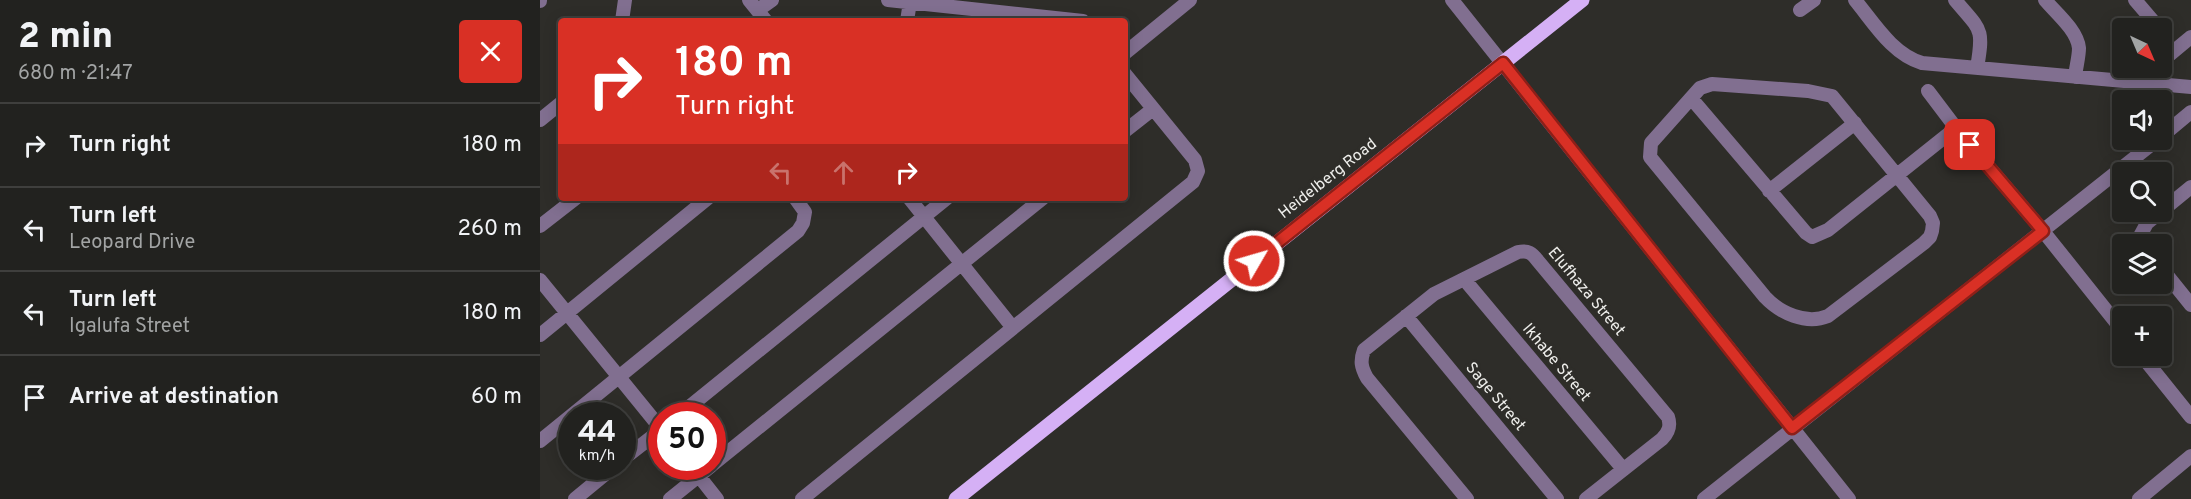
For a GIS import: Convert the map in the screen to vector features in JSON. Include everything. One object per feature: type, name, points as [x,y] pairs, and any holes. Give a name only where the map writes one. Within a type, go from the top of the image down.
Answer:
[{"type":"main road","name":"Heidelberg Road","points":[[956,499],[1582,0]]},
{"type":"street","points":[[622,18],[625,0]]},
{"type":"street","points":[[758,10],[772,0]]},
{"type":"street","points":[[888,0],[1023,18]]},
{"type":"street","points":[[1128,51],[1190,0]]},
{"type":"street","points":[[1452,0],[1849,499]]},
{"type":"street","points":[[1800,10],[1814,0]]},
{"type":"street","points":[[1855,0],[1897,50],[1909,59],[1922,63],[2191,87]]},
{"type":"street","points":[[1955,0],[1981,33],[1982,42],[1977,68]]},
{"type":"street","points":[[2045,0],[2078,41],[2075,77]]},
{"type":"street","points":[[2135,0],[2150,18]]},
{"type":"street","points":[[907,18],[910,2]]},
{"type":"street","points":[[2172,52],[2191,37]]},
{"type":"street","points":[[2172,44],[2176,49]]},
{"type":"street","points":[[802,499],[1193,182],[1198,171],[1195,160],[1128,78]]},
{"type":"street","points":[[2147,83],[2149,78]]},
{"type":"street","points":[[1712,84],[1808,91],[1832,96],[1855,123],[1930,216],[1933,223],[1930,237],[1915,250],[1821,319],[1810,319],[1785,312],[1765,297],[1650,157],[1651,143],[1700,88],[1712,84]]},
{"type":"street","points":[[1928,91],[2112,317]]},
{"type":"street","points":[[1691,98],[1769,191],[1812,237],[1828,230],[1956,128]]},
{"type":"street","points":[[540,120],[558,105]]},
{"type":"street","points":[[1128,130],[1153,109]]},
{"type":"street","points":[[2172,128],[2191,112]]},
{"type":"street","points":[[1769,191],[1855,123]]},
{"type":"street","points":[[1704,499],[2144,150]]},
{"type":"street","points":[[2141,234],[2147,224],[2190,191]]},
{"type":"street","points":[[540,226],[572,201]]},
{"type":"street","points":[[540,335],[704,201]]},
{"type":"street","points":[[540,441],[798,231],[803,223],[805,212],[797,201]]},
{"type":"street","points":[[912,201],[1013,328]]},
{"type":"street","points":[[695,402],[943,201]]},
{"type":"street","points":[[726,455],[1039,201]]},
{"type":"street","name":"Elufhaza Street","points":[[1467,499],[1367,378],[1360,360],[1364,350],[1434,294],[1518,252],[1526,251],[1532,253],[1668,417],[1670,424],[1666,435],[1586,499]]},
{"type":"street","name":"Ikhabe Street","points":[[1464,279],[1623,469]]},
{"type":"street","points":[[540,280],[648,413]]},
{"type":"street","points":[[2172,281],[2191,305]]},
{"type":"street","name":"Sage Street","points":[[1406,316],[1557,499]]},
{"type":"street","points":[[2150,366],[2191,417]]},
{"type":"street","points":[[636,449],[648,439]]},
{"type":"street","points":[[2139,499],[2191,456]]},
{"type":"street","points":[[575,499],[598,480]]},
{"type":"street","points":[[670,499],[687,480]]},
{"type":"street","points":[[702,480],[717,499]]},
{"type":"route","points":[[1254,261],[1503,63],[1792,428],[2043,231],[1970,145]]}]
